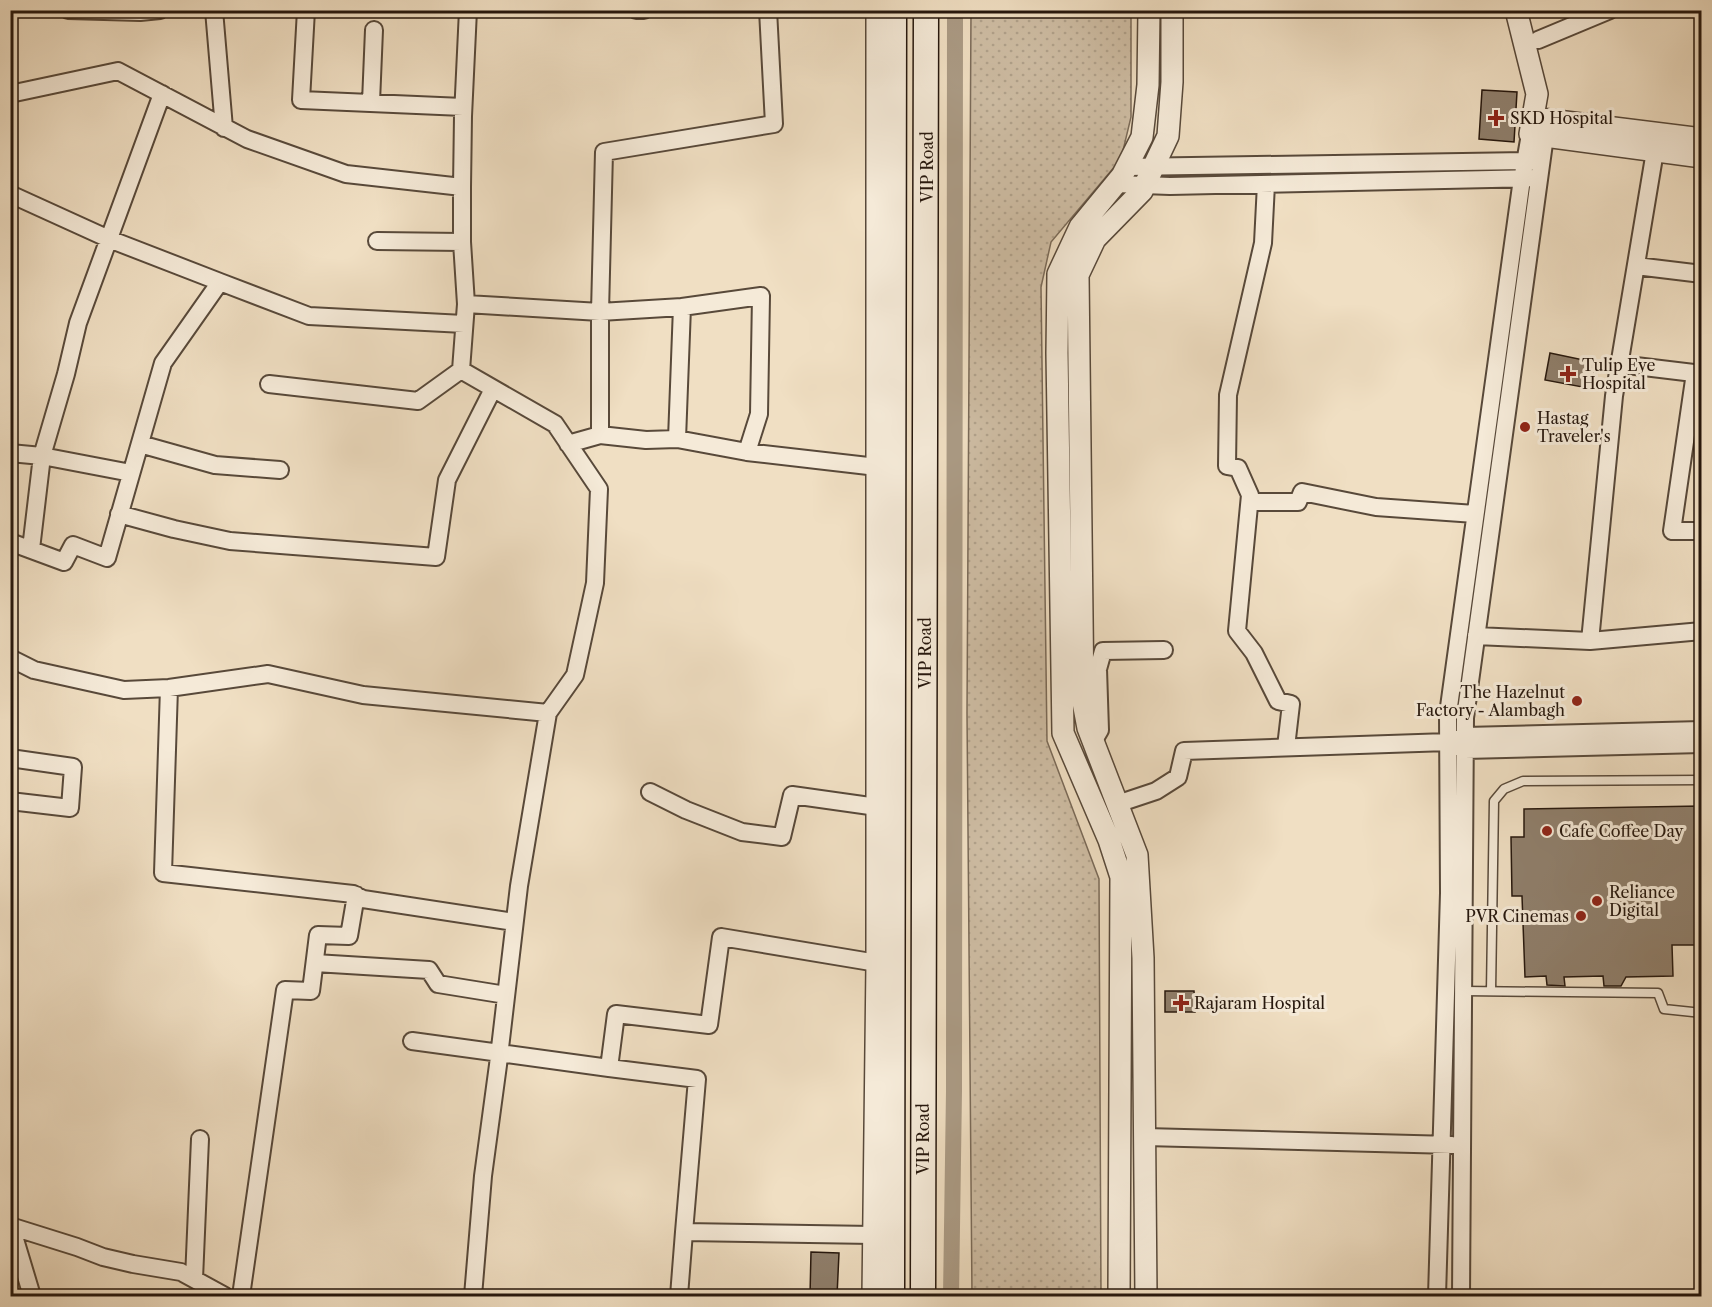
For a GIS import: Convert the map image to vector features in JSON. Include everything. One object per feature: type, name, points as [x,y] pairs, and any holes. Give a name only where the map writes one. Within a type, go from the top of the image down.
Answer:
[{"type":"main road","name":"VIP Road","points":[[892,1296],[885,726],[894,10]]},
{"type":"main road","name":"VIP Road","points":[[923,1296],[926,10]]},
{"type":"street","points":[[68,10],[140,12],[160,10]]},
{"type":"street","points":[[214,10],[224,128]]},
{"type":"street","points":[[306,10],[301,100],[463,107]]},
{"type":"street","points":[[461,370],[466,304],[462,242],[462,187],[468,10]]},
{"type":"street","points":[[636,10],[645,10]]},
{"type":"street","points":[[600,435],[604,152],[774,124],[768,10]]},
{"type":"street","name":"VIP Road","points":[[873,1296],[877,807],[885,726],[877,467],[877,10]]},
{"type":"street","points":[[1119,1296],[1121,877],[1081,770],[1063,733],[1057,353],[1058,274],[1080,227],[1121,175],[1142,136],[1148,85],[1149,10]]},
{"type":"street","points":[[1146,1296],[1143,958],[1137,855],[1088,728],[1083,702],[1078,275],[1095,239],[1142,191],[1168,136],[1172,82],[1172,10]]},
{"type":"street","points":[[1516,10],[1537,94],[1539,127]]},
{"type":"street","points":[[1437,1296],[1449,893],[1448,714],[1522,179],[1533,161],[1539,127],[1551,94],[1531,10]]},
{"type":"street","points":[[1538,40],[1610,10]]},
{"type":"street","points":[[371,102],[374,30]]},
{"type":"street","points":[[10,94],[118,71],[247,139],[346,174],[462,187]]},
{"type":"street","points":[[31,549],[42,456],[78,323],[162,94]]},
{"type":"street","points":[[1539,127],[1701,139]]},
{"type":"street","points":[[1539,127],[1655,151],[1701,157]]},
{"type":"street","points":[[1590,641],[1614,396],[1655,151]]},
{"type":"street","points":[[1149,176],[1341,164],[1533,161]]},
{"type":"street","points":[[1461,1296],[1466,718],[1539,178],[1533,161]]},
{"type":"street","points":[[1341,164],[1341,183]]},
{"type":"street","points":[[1121,175],[1266,184],[1539,178]]},
{"type":"street","points":[[1266,184],[1263,243],[1228,395],[1227,466],[1238,468],[1250,495],[1237,631],[1254,653],[1278,701],[1291,704],[1286,747]]},
{"type":"street","points":[[10,194],[109,239],[309,316],[464,324]]},
{"type":"street","points":[[377,241],[462,242]]},
{"type":"street","points":[[1636,266],[1701,274]]},
{"type":"street","points":[[10,542],[64,562],[73,545],[107,558],[163,363],[220,282]]},
{"type":"street","points":[[466,304],[600,312],[682,307],[761,296],[759,414],[747,452]]},
{"type":"street","points":[[677,439],[682,307]]},
{"type":"street","points":[[1619,364],[1698,374],[1672,531],[1701,531]]},
{"type":"street","points":[[269,384],[418,401],[461,370]]},
{"type":"street","points":[[461,370],[555,424],[599,489],[595,583],[575,675],[548,713],[519,886],[483,1176],[473,1296]]},
{"type":"street","points":[[119,514],[230,541],[436,556],[447,480],[493,389]]},
{"type":"street","points":[[568,444],[600,435],[646,440],[677,439],[747,452],[877,467]]},
{"type":"street","points":[[140,444],[215,465],[280,470]]},
{"type":"street","points":[[10,453],[42,456],[131,473]]},
{"type":"street","points":[[1250,502],[1298,502],[1302,492],[1376,507],[1475,514]]},
{"type":"street","points":[[1476,636],[1590,641],[1701,631]]},
{"type":"street","points":[[1093,742],[1100,730],[1098,669],[1103,651],[1164,650]]},
{"type":"street","points":[[10,658],[33,670],[124,690],[169,688],[268,674],[363,695],[548,713]]},
{"type":"street","points":[[169,688],[163,873],[352,894],[363,898],[514,922]]},
{"type":"street","points":[[1465,743],[1701,730]]},
{"type":"street","points":[[1117,804],[1156,791],[1178,777],[1184,751],[1448,742],[1701,744]]},
{"type":"street","points":[[10,758],[73,767],[70,808],[10,801]]},
{"type":"street","points":[[1081,770],[1101,763]]},
{"type":"street","points":[[650,792],[686,810],[742,832],[782,837],[792,795],[877,807]]},
{"type":"street","points":[[241,1296],[285,990],[311,990],[318,935],[349,936],[356,896]]},
{"type":"street","points":[[609,1068],[616,1014],[709,1025],[721,937],[877,963]]},
{"type":"street","points":[[315,963],[429,970],[438,984],[506,995]]},
{"type":"street","points":[[412,1041],[697,1079],[679,1296]]},
{"type":"street","points":[[1145,1137],[1462,1145]]},
{"type":"street","points":[[194,1279],[200,1139]]},
{"type":"street","points":[[11,1226],[103,1257],[181,1272],[225,1296]]},
{"type":"street","points":[[11,1226],[32,1296]]},
{"type":"street","points":[[684,1232],[873,1234]]},
{"type":"lane","points":[[1491,991],[1494,801],[1504,789],[1523,781],[1701,780]]},
{"type":"lane","points":[[1464,992],[1658,993],[1664,1009],[1701,1013]]},
{"type":"shaded area","points":[[971,11],[1131,11],[1131,117],[1121,159],[1051,242],[1041,287],[1047,741],[1099,879],[1101,1296],[972,1296],[967,713]]},
{"type":"building","points":[[1482,90],[1517,92],[1514,142],[1479,139]]},
{"type":"building","points":[[1550,353],[1598,363],[1593,389],[1545,380]]},
{"type":"building","points":[[1701,806],[1699,945],[1672,945],[1673,976],[1626,977],[1621,986],[1604,986],[1603,976],[1564,977],[1565,986],[1547,985],[1546,976],[1525,977],[1522,896],[1512,896],[1511,837],[1524,837],[1524,809]]},
{"type":"building","points":[[1165,991],[1194,991],[1195,1012],[1165,1012]]},
{"type":"building","points":[[811,1252],[839,1253],[837,1296],[810,1296]]},
{"type":"waterway","points":[[951,1296],[954,1091],[955,10]]},
{"type":"place","name":"SKD Hospital","points":[[1496,118]]},
{"type":"place","name":"Tulip Eye Hospital","points":[[1568,374]]},
{"type":"place","name":"Hastag Traveler's","points":[[1525,427]]},
{"type":"place","name":"The Hazelnut Factory - Alambagh","points":[[1577,701]]},
{"type":"place","name":"Cafe Coffee Day","points":[[1547,831]]},
{"type":"place","name":"Reliance Digital","points":[[1597,901]]},
{"type":"place","name":"PVR Cinemas","points":[[1581,916]]},
{"type":"place","name":"Rajaram Hospital","points":[[1181,1003]]}]
